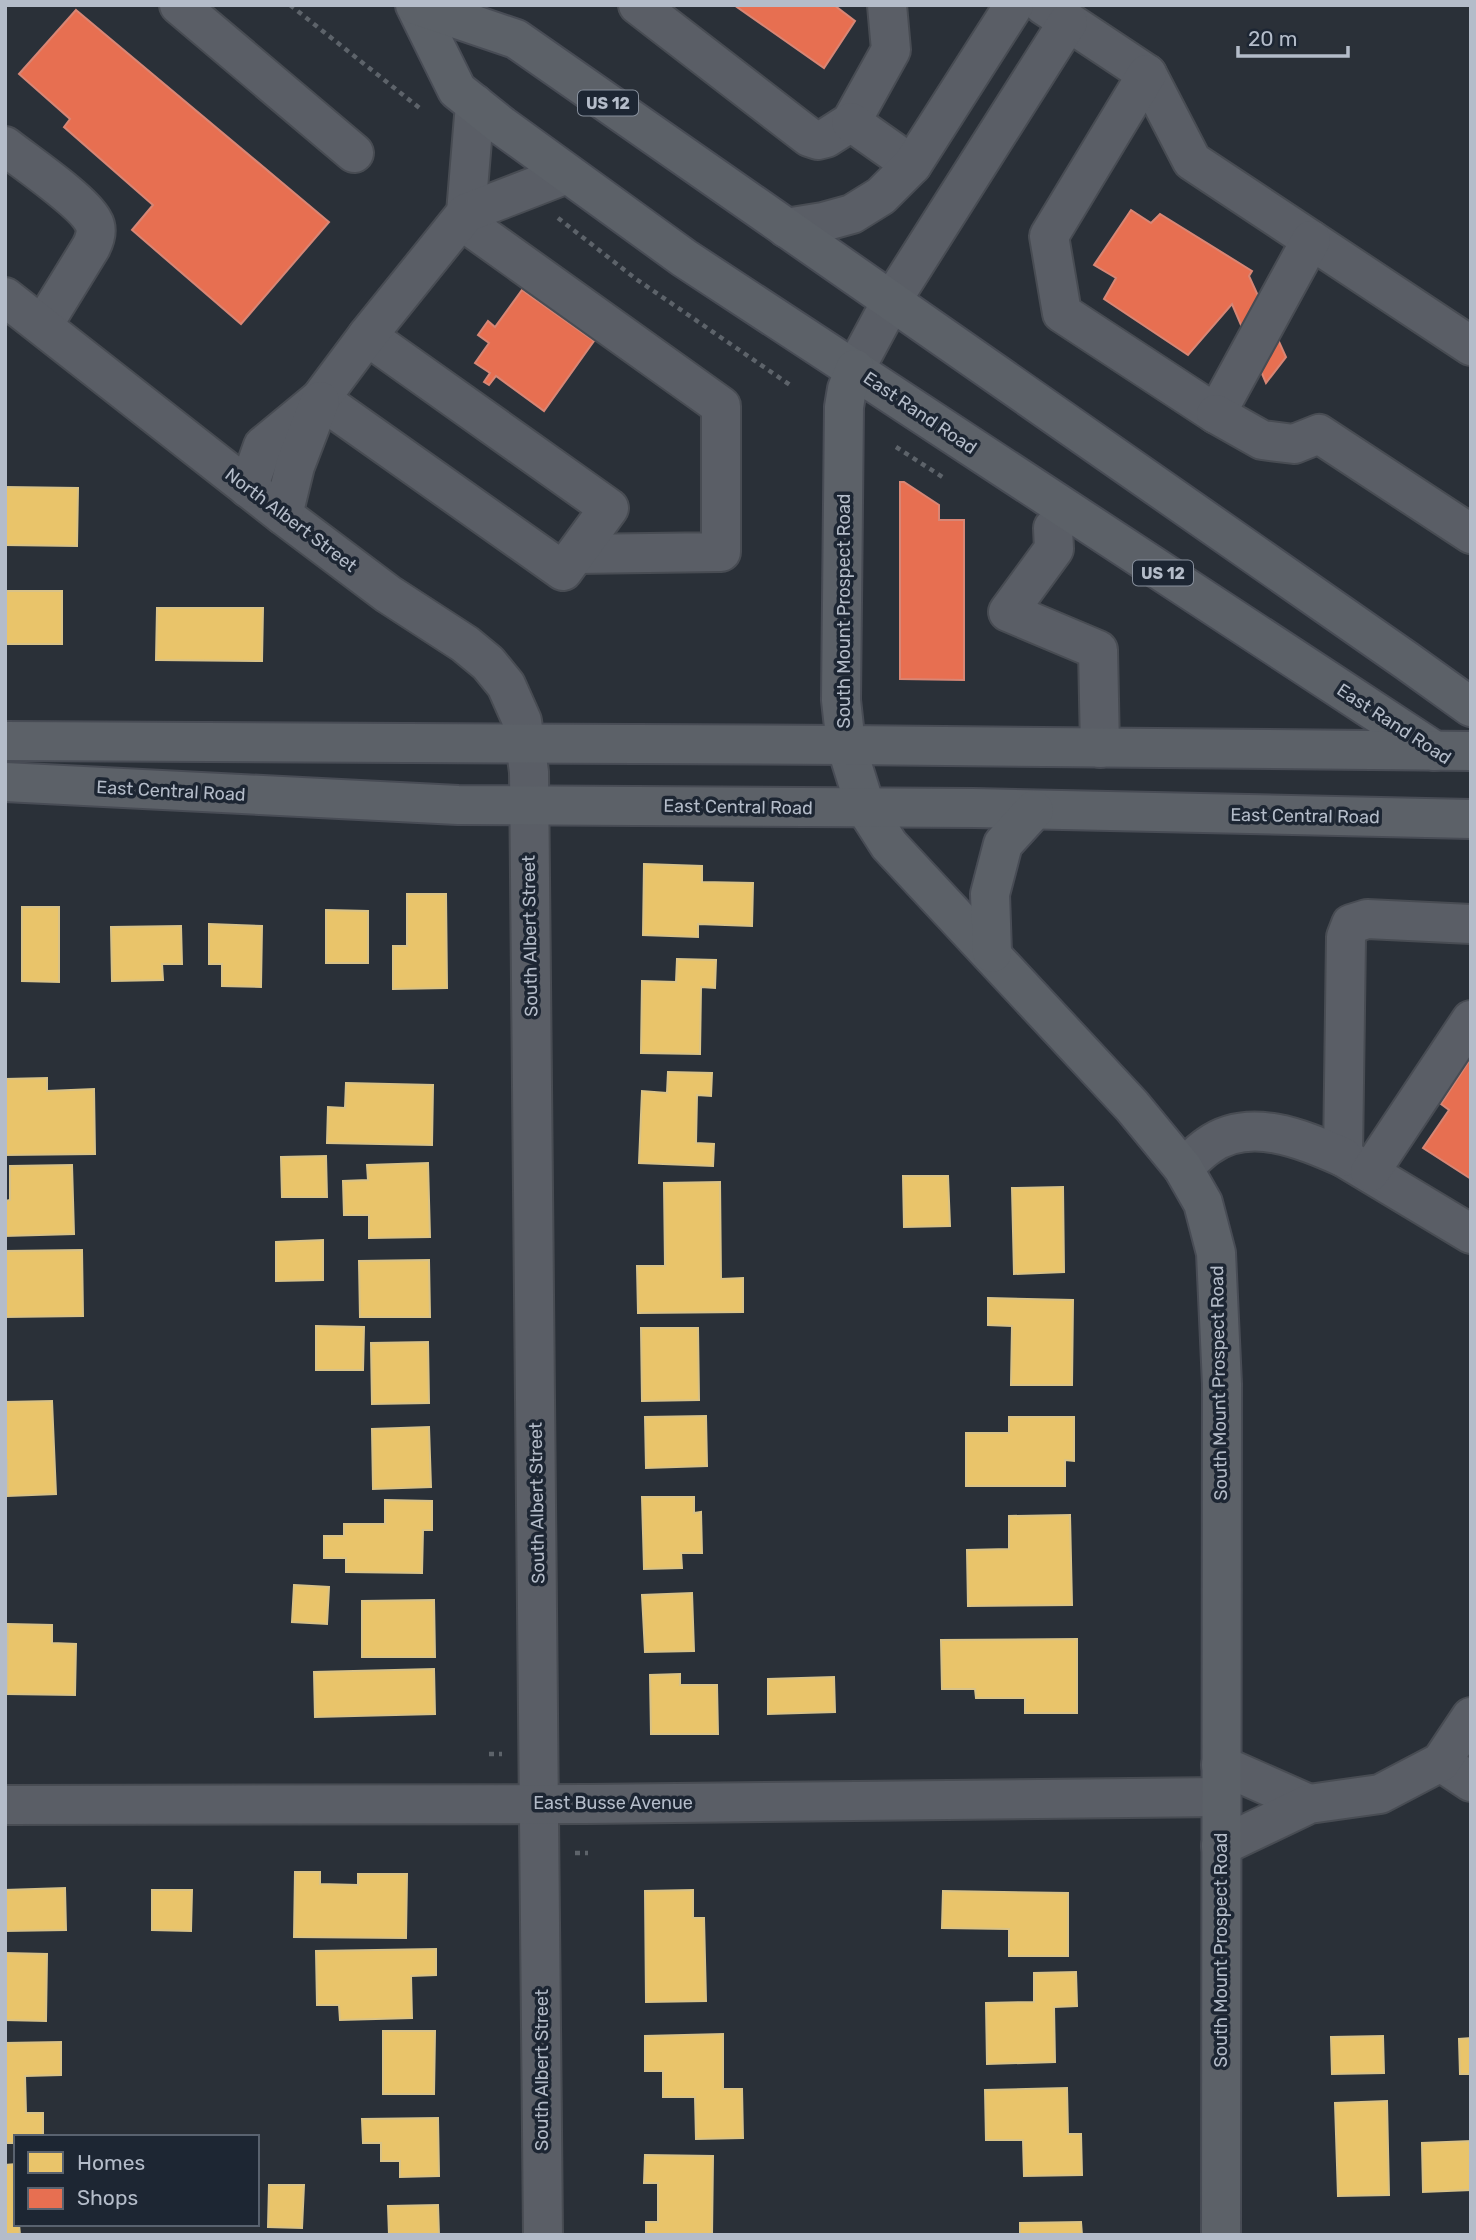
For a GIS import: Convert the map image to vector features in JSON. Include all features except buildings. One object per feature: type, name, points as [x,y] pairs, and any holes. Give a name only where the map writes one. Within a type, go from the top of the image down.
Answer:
[{"type":"main road","name":"East Rand Road","points":[[416,5],[457,90],[567,174],[684,258],[1453,751],[1471,774]]},
{"type":"main road","name":"East Rand Road","points":[[416,5],[516,39],[1471,707]]},
{"type":"main road","name":"South Mount Prospect Road","points":[[855,369],[847,388],[844,407],[841,700],[846,745],[866,809],[889,845],[1132,1105],[1183,1168],[1203,1203],[1216,1253],[1222,1384],[1221,2235]]},
{"type":"main road","name":"East Central Road","points":[[5,741],[528,774],[866,809],[1471,819]]},
{"type":"main road","name":"East Central Road","points":[[5,782],[458,805],[528,774],[846,745],[1453,751]]},
{"type":"main road","points":[[992,953],[990,894],[1003,844],[1034,810]]},
{"type":"street","points":[[179,5],[354,153]]},
{"type":"street","points":[[647,8],[809,137],[818,140],[851,122],[891,50],[887,5]]},
{"type":"street","points":[[786,228],[852,214],[881,196],[912,165],[1044,9]]},
{"type":"street","points":[[1044,9],[1147,74],[1192,161],[1471,346]]},
{"type":"street","points":[[855,369],[1044,9]]},
{"type":"street","points":[[1147,74],[1049,236],[1062,313],[1216,414],[1262,440],[1294,444],[1319,434],[1471,534]]},
{"type":"street","points":[[464,216],[475,104]]},
{"type":"street","points":[[851,122],[912,165]]},
{"type":"street","points":[[5,146],[79,205],[95,225],[92,247],[43,325]]},
{"type":"street","points":[[247,488],[263,446],[320,399],[464,216],[567,174]]},
{"type":"street","points":[[464,216],[721,406],[721,552],[576,554]]},
{"type":"street","points":[[1216,414],[1311,240]]},
{"type":"street","name":"North Albert Street","points":[[5,297],[247,488],[388,594],[465,643],[488,663],[506,685],[522,721],[528,774]]},
{"type":"street","points":[[320,399],[563,571],[576,554],[609,508],[367,336]]},
{"type":"street","points":[[283,515],[295,466],[320,399]]},
{"type":"street","points":[[1054,528],[1054,549],[1008,612],[1098,650],[1100,748]]},
{"type":"street","name":"South Albert Street","points":[[528,774],[543,2235]]},
{"type":"street","points":[[1356,1164],[1346,937],[1351,924],[1367,919],[1471,924]]},
{"type":"street","points":[[1356,1164],[1471,1020]]},
{"type":"street","points":[[1183,1168],[1209,1145],[1237,1134],[1269,1133],[1306,1141],[1356,1164],[1467,1229]]},
{"type":"street","points":[[1221,1846],[1309,1804],[1380,1794],[1456,1772],[1471,1717]]},
{"type":"street","points":[[1221,1781],[1309,1804]]},
{"type":"street","name":"East Busse Avenue","points":[[5,1805],[540,1804],[1221,1781]]}]
